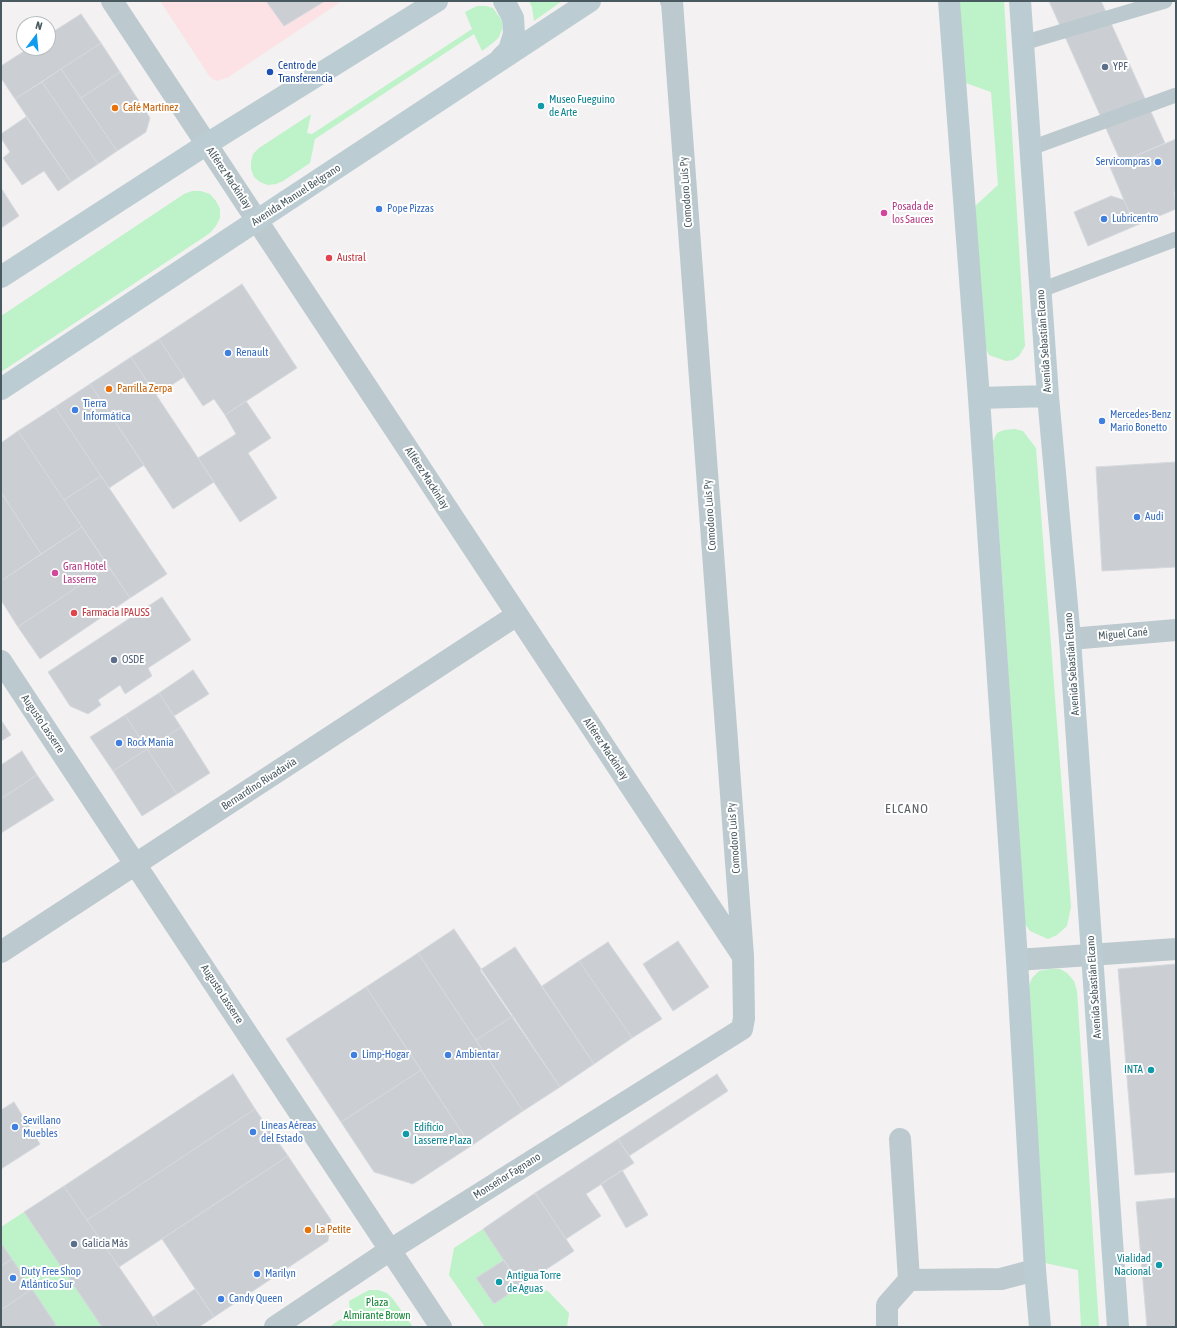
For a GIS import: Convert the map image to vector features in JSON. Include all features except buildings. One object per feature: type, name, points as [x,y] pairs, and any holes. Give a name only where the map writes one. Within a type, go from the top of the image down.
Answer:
[{"type":"main road","points":[[1,277],[207,144],[437,1]]},
{"type":"main road","points":[[498,62],[509,50],[514,34],[513,18],[504,1]]},
{"type":"main road","name":"Avenida Manuel Belgrano","points":[[1,389],[590,1]]},
{"type":"main road","points":[[949,1],[979,398],[1018,960],[1035,1270],[1040,1327]]},
{"type":"main road","name":"Avenida Sebastián Elcano","points":[[1020,1],[1048,396],[1070,639],[1118,1327]]},
{"type":"main road","points":[[979,398],[1048,396]]},
{"type":"street","name":"Alférez Mackinlay","points":[[112,1],[743,956]]},
{"type":"street","name":"Comodoro Luis Py","points":[[671,1],[743,956],[744,1018],[742,1029]]},
{"type":"street","name":"Bernardino Rivadavia","points":[[1,952],[137,865],[517,615]]},
{"type":"street","name":"Miguel Cané","points":[[1070,639],[1176,630]]},
{"type":"street","name":"Augusto Lasserre","points":[[1,661],[441,1327]]},
{"type":"street","points":[[1018,960],[1176,949]]},
{"type":"street","name":"Monseñor Fagnano","points":[[275,1327],[390,1250],[742,1029]]},
{"type":"street","points":[[887,1327],[887,1305],[909,1280],[900,1139]]},
{"type":"street","points":[[909,1280],[1001,1279],[1035,1270]]},
{"type":"lane","points":[[1023,43],[1165,1]]},
{"type":"lane","points":[[1031,148],[1176,95]]},
{"type":"lane","points":[[1041,290],[1176,239]]},
{"type":"shaded area","points":[[160,1],[342,1],[227,78],[216,81],[210,77]]},
{"type":"green space","points":[[529,1],[562,1],[534,21],[532,7]]},
{"type":"green space","points":[[960,1],[1004,1],[1025,346],[1019,356],[1013,360],[1006,361],[989,355],[983,343],[974,207],[998,185],[991,92],[963,82]]},
{"type":"green space","points":[[477,6],[493,8],[502,21],[502,29],[499,37],[494,42],[482,51],[474,34],[315,139],[310,163],[283,181],[268,185],[260,182],[254,177],[251,169],[251,162],[253,154],[259,148],[311,114],[307,133],[312,134],[472,29],[465,12]]},
{"type":"green space","points":[[192,191],[201,191],[210,194],[220,209],[220,218],[210,233],[1,372],[1,316],[184,194]]},
{"type":"green space","points":[[1015,429],[1023,431],[1036,448],[1071,907],[1067,926],[1057,935],[1048,939],[1030,931],[1025,924],[993,441],[997,433],[1004,430]]},
{"type":"green space","points":[[1060,969],[1067,973],[1074,981],[1077,991],[1099,1327],[1081,1327],[1078,1270],[1045,1263],[1029,986],[1032,978],[1039,971]]},
{"type":"green space","points":[[24,1212],[102,1327],[57,1327],[1,1243],[1,1227]]},
{"type":"green space","points":[[483,1229],[504,1260],[477,1278],[494,1304],[521,1286],[548,1291],[569,1313],[567,1327],[485,1327],[449,1275],[454,1248]]},
{"type":"green space","name":"Plaza Almirante Brown","points":[[369,1290],[378,1290],[387,1293],[413,1327],[329,1327],[350,1313],[349,1301]]},
{"type":"place","name":"YPF","points":[[1105,67]]},
{"type":"place","name":"Centro de Transferencia","points":[[270,72]]},
{"type":"place","name":"Museo Fueguino de Arte","points":[[541,106]]},
{"type":"place","name":"Café Martínez","points":[[115,108]]},
{"type":"place","name":"Servicompras","points":[[1158,162]]},
{"type":"place","name":"Pope Pizzas","points":[[379,209]]},
{"type":"place","name":"Posada de los Sauces","points":[[884,213]]},
{"type":"place","name":"Lubricentro","points":[[1104,219]]},
{"type":"place","name":"Austral","points":[[329,258]]},
{"type":"place","name":"Renault","points":[[228,353]]},
{"type":"place","name":"Parrilla Zerpa","points":[[109,389]]},
{"type":"place","name":"Tierra Informática","points":[[75,410]]},
{"type":"place","name":"Mercedes-Benz Mario Bonetto","points":[[1102,421]]},
{"type":"place","name":"Audi","points":[[1137,517]]},
{"type":"place","name":"Gran Hotel Lasserre","points":[[55,573]]},
{"type":"place","name":"Farmacia IPAUSS","points":[[74,613]]},
{"type":"place","name":"OSDE","points":[[114,660]]},
{"type":"place","name":"Rock Mania","points":[[119,743]]},
{"type":"place","name":"Limp-Hogar","points":[[354,1055]]},
{"type":"place","name":"Ambientar","points":[[448,1055]]},
{"type":"place","name":"INTA","points":[[1151,1070]]},
{"type":"place","name":"Sevillano Muebles","points":[[15,1127]]},
{"type":"place","name":"Líneas Aéreas del Estado","points":[[253,1132]]},
{"type":"place","name":"Edificio Lasserre Plaza","points":[[406,1134]]},
{"type":"place","name":"La Petite","points":[[308,1230]]},
{"type":"place","name":"Galicia Más","points":[[74,1244]]},
{"type":"place","name":"Vialidad Nacional","points":[[1159,1265]]},
{"type":"place","name":"Marilyn","points":[[257,1274]]},
{"type":"place","name":"Duty Free Shop Atlántico Sur","points":[[13,1278]]},
{"type":"place","name":"Antigua Torre de Aguas","points":[[499,1282]]},
{"type":"place","name":"Candy Queen","points":[[221,1299]]},
{"type":"district","name":"ELCANO","points":[[907,809]]}]
